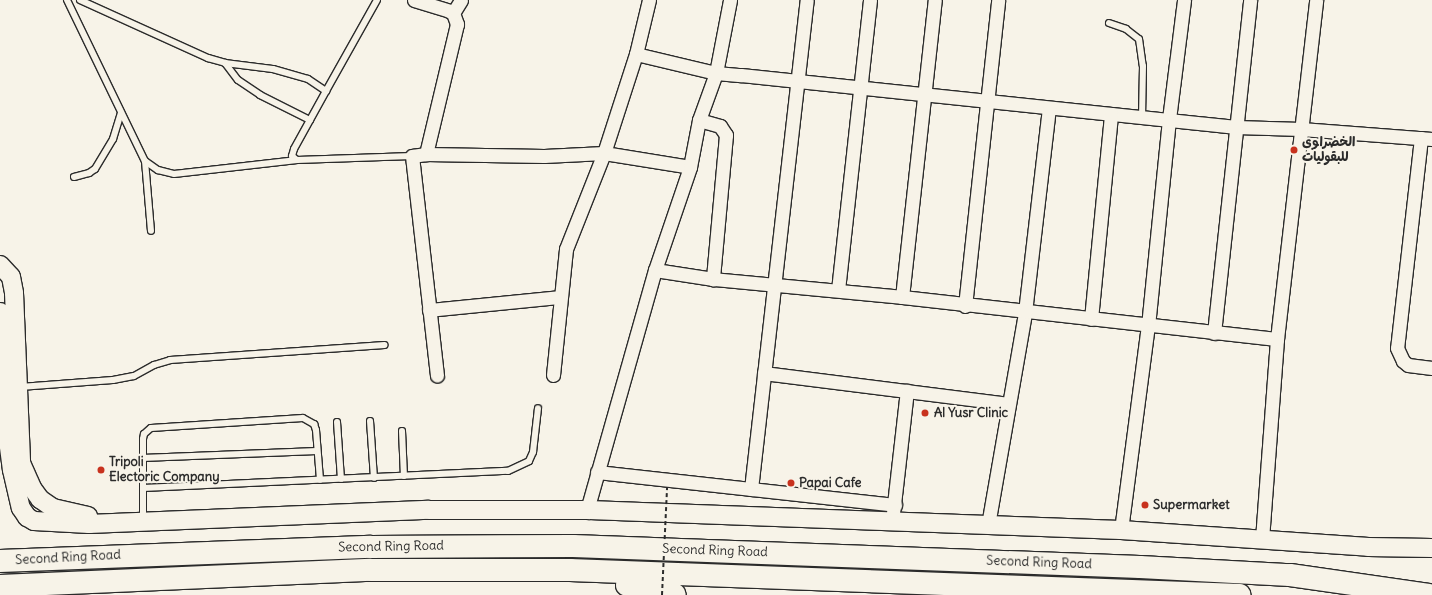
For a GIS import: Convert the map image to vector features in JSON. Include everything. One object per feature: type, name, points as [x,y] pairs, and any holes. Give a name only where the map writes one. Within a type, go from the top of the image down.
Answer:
[{"type":"highway","name":"Second Ring Road","points":[[0,561],[356,548],[573,546],[1290,575],[1429,595]]},
{"type":"highway","name":"Second Ring Road","points":[[0,586],[371,570],[498,570],[849,580],[1240,595]]},
{"type":"highway","points":[[498,570],[526,580],[648,586],[675,595]]},
{"type":"street","points":[[414,0],[453,13]]},
{"type":"street","points":[[453,13],[461,0]]},
{"type":"street","points":[[553,375],[559,297],[566,249],[604,152],[636,54],[649,0]]},
{"type":"street","points":[[587,510],[655,270],[690,167],[699,120],[716,73],[730,0]]},
{"type":"street","points":[[751,489],[807,0]]},
{"type":"street","points":[[838,290],[870,0]]},
{"type":"street","points":[[902,297],[935,0]]},
{"type":"street","points":[[965,306],[998,0]]},
{"type":"street","points":[[1121,530],[1148,326],[1169,119],[1184,0]]},
{"type":"street","points":[[1214,332],[1250,0]]},
{"type":"street","points":[[1262,539],[1277,339],[1316,0]]},
{"type":"street","points":[[426,154],[457,24],[453,13]]},
{"type":"street","points":[[636,54],[716,73],[861,87],[1049,108],[1142,116],[1236,127],[1301,129],[1426,139],[1397,348],[1403,361],[1408,364],[1432,368]]},
{"type":"street","points":[[988,526],[1025,312],[1049,108]]},
{"type":"street","points":[[1091,319],[1111,114]]},
{"type":"street","points":[[699,120],[720,126],[726,135],[713,279]]},
{"type":"street","points":[[437,376],[412,156],[426,154],[544,156],[604,152],[690,167]]},
{"type":"street","points":[[0,265],[11,277],[14,293],[21,463],[32,488],[40,499],[52,508],[122,522]]},
{"type":"street","points":[[655,270],[713,279],[838,290],[965,306],[1277,339]]},
{"type":"street","points":[[429,310],[559,297]]},
{"type":"street","points":[[0,312],[2,410],[12,470],[22,508],[27,517],[43,523],[122,522],[429,510],[587,510],[757,518],[894,512]]},
{"type":"street","points":[[764,373],[1008,404]]},
{"type":"street","points":[[894,512],[907,391]]},
{"type":"street","points":[[597,472],[751,489],[988,526],[1121,530],[1368,547],[1432,548]]},
{"type":"lane","points":[[67,0],[145,161],[151,231]]},
{"type":"lane","points":[[80,0],[225,63],[273,69],[308,79],[326,92]]},
{"type":"lane","points":[[297,160],[292,156],[294,150],[377,0]]},
{"type":"lane","points":[[1109,23],[1126,29],[1139,39],[1143,66],[1142,116]]},
{"type":"lane","points":[[225,63],[238,80],[255,91],[310,120]]},
{"type":"lane","points":[[74,178],[89,173],[94,169],[113,139],[121,113]]},
{"type":"lane","points":[[145,161],[158,170],[174,174],[297,160],[412,156]]},
{"type":"lane","points":[[19,388],[113,380],[134,376],[154,365],[170,360],[384,345]]},
{"type":"lane","points":[[143,488],[341,480],[508,471],[521,467],[529,461],[533,452],[538,408]]},
{"type":"lane","points":[[143,521],[142,458],[144,434],[151,428],[303,418],[314,424],[320,480]]},
{"type":"lane","points":[[370,421],[374,478]]},
{"type":"lane","points":[[338,422],[341,480]]},
{"type":"lane","points":[[402,431],[404,476]]},
{"type":"lane","points":[[142,458],[317,450]]},
{"type":"path","points":[[662,595],[666,487]]},
{"type":"place","name":"الخضراوى للبقوليات","points":[[1294,150]]},
{"type":"place","name":"Al Yusr Clinic","points":[[925,413]]},
{"type":"place","name":"Tripoli Electoric Company","points":[[101,470]]},
{"type":"place","name":"Papai Cafe","points":[[791,483]]},
{"type":"place","name":"Supermarket","points":[[1145,505]]}]
